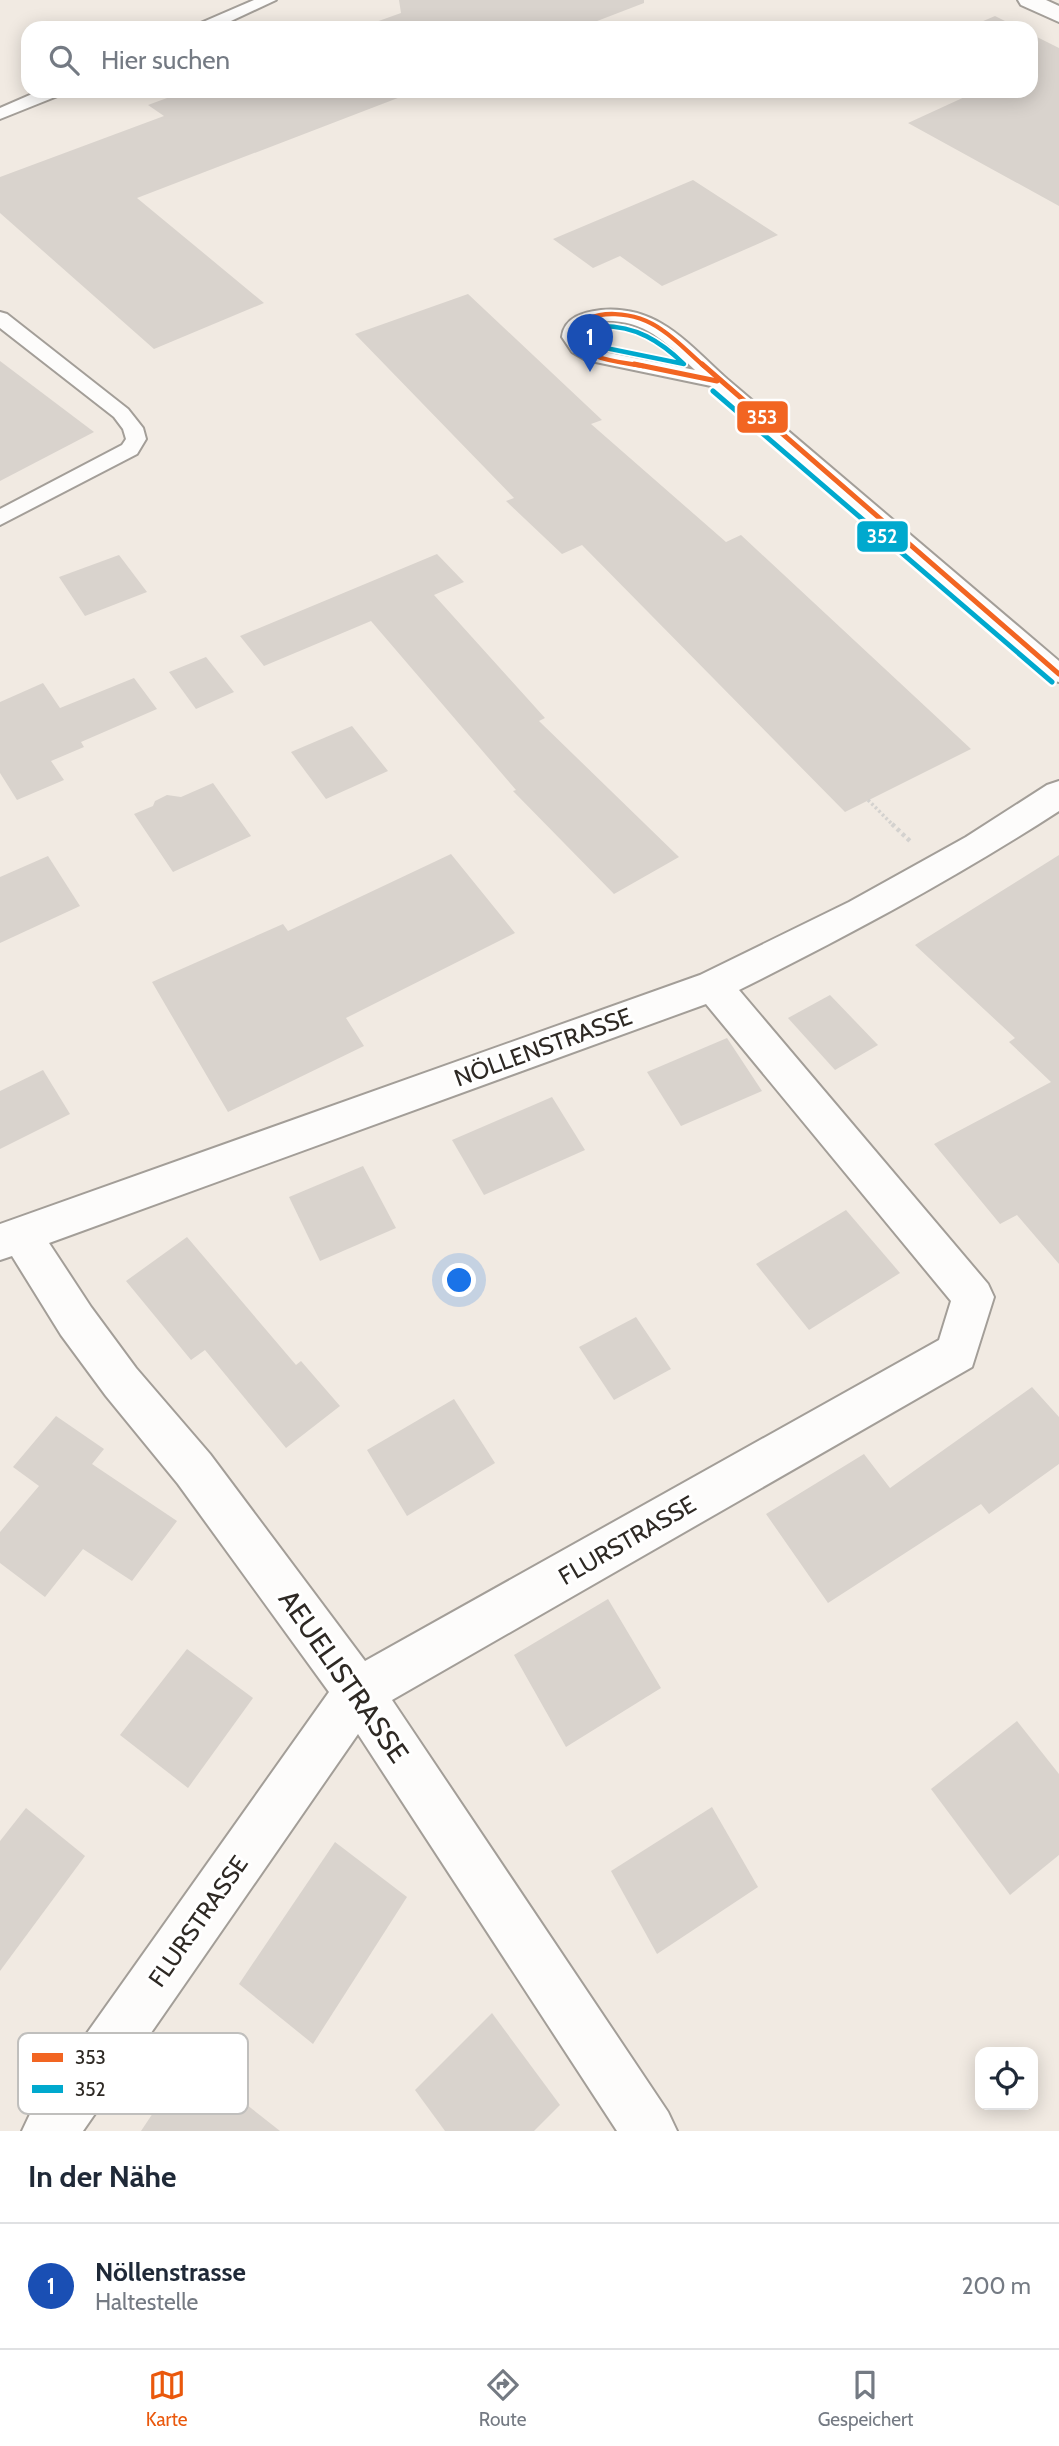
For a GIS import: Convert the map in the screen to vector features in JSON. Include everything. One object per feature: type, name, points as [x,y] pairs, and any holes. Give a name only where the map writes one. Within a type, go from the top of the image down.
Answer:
[{"type":"street","points":[[1029,0],[1059,15]]},
{"type":"street","name":"NÖLLENSTRASSE","points":[[10,1239],[713,986],[873,906],[978,846],[1059,794]]},
{"type":"street","name":"FLURSTRASSE","points":[[119,2033],[359,1692],[957,1353],[973,1297],[713,986]]},
{"type":"street","name":"AEUELISTRASSE","points":[[10,1239],[194,1469],[359,1692],[649,2131]]},
{"type":"street","name":"FLURSTRASSE","points":[[50,2131],[62,2114]]},
{"type":"lane","points":[[218,21],[268,0]]},
{"type":"lane","points":[[0,114],[38,98]]},
{"type":"lane","points":[[717,381],[593,356],[578,348],[572,337],[573,331],[582,321],[600,315],[625,316],[647,321],[668,334],[717,381],[1059,674]]},
{"type":"lane","points":[[0,318],[121,413],[133,428],[136,439],[130,449],[0,518]]},
{"type":"path","points":[[868,800],[914,845]]},
{"type":"building","points":[[399,0],[644,0],[644,3],[597,21],[379,21],[401,13]]},
{"type":"building","points":[[995,16],[1005,21],[983,21]]},
{"type":"building","points":[[1038,38],[1059,48],[1059,206],[908,123],[962,98],[1038,98]]},
{"type":"building","points":[[167,98],[398,98],[137,198],[264,303],[154,349],[0,213],[0,177],[164,116],[148,105]]},
{"type":"building","points":[[693,180],[778,235],[662,286],[620,256],[593,268],[553,239]]},
{"type":"building","points":[[468,294],[602,420],[591,424],[726,542],[741,535],[971,749],[845,812],[582,545],[562,554],[506,501],[514,498],[355,334]]},
{"type":"building","points":[[0,361],[94,432],[0,481]]},
{"type":"building","points":[[437,554],[464,582],[434,595],[545,718],[539,721],[679,857],[614,894],[513,791],[516,790],[371,621],[264,666],[240,636]]},
{"type":"building","points":[[119,555],[147,592],[85,616],[59,577]]},
{"type":"building","points":[[206,657],[234,692],[196,709],[169,672]]},
{"type":"building","points":[[134,678],[157,709],[81,742],[84,747],[51,761],[64,780],[17,800],[0,773],[0,702],[43,683],[60,708]]},
{"type":"building","points":[[352,726],[388,771],[326,799],[291,752]]},
{"type":"building","points":[[213,783],[251,836],[173,872],[134,814],[153,806],[155,801],[167,795],[181,797]]},
{"type":"building","points":[[451,854],[515,933],[346,1018],[364,1046],[228,1112],[152,982],[283,924],[288,931]]},
{"type":"building","points":[[1059,855],[1059,1264],[1017,1215],[1000,1224],[934,1144],[1051,1082],[1009,1042],[1015,1038],[915,945]]},
{"type":"building","points":[[48,856],[80,906],[0,943],[0,877]]},
{"type":"building","points":[[830,995],[878,1045],[835,1070],[788,1018]]},
{"type":"building","points":[[727,1038],[762,1091],[681,1126],[647,1072]]},
{"type":"building","points":[[43,1070],[70,1114],[0,1149],[0,1091]]},
{"type":"building","points":[[552,1097],[585,1150],[484,1195],[452,1140]]},
{"type":"building","points":[[363,1166],[396,1228],[320,1261],[289,1197]]},
{"type":"building","points":[[846,1210],[900,1273],[809,1330],[756,1264]]},
{"type":"building","points":[[187,1237],[296,1365],[301,1361],[340,1406],[286,1448],[205,1350],[191,1360],[126,1281]]},
{"type":"building","points":[[636,1317],[671,1369],[614,1400],[579,1347]]},
{"type":"building","points":[[1032,1387],[1059,1417],[1059,1464],[989,1514],[981,1504],[828,1603],[766,1514],[864,1454],[890,1488]]},
{"type":"building","points":[[454,1399],[495,1463],[407,1516],[367,1450]]},
{"type":"building","points":[[56,1416],[104,1449],[92,1464],[177,1521],[132,1581],[83,1549],[45,1597],[0,1563],[0,1532],[39,1486],[13,1467]]},
{"type":"building","points":[[608,1599],[661,1688],[566,1747],[514,1655]]},
{"type":"building","points":[[187,1649],[253,1698],[188,1788],[120,1735]]},
{"type":"building","points":[[1017,1721],[1059,1774],[1059,1855],[1010,1895],[931,1789]]},
{"type":"building","points":[[712,1807],[758,1887],[657,1954],[611,1871]]},
{"type":"building","points":[[26,1808],[85,1856],[0,1971],[0,1841]]},
{"type":"building","points":[[335,1842],[407,1897],[313,2044],[239,1984]]},
{"type":"building","points":[[492,2013],[560,2105],[534,2131],[445,2131],[415,2090]]},
{"type":"building","points":[[248,2106],[280,2131],[141,2131],[152,2114],[248,2114]]},
{"type":"transit line","name":"353","points":[[717,381],[593,356],[575,343],[572,332],[579,322],[601,314],[640,320],[661,329],[1059,674]]},
{"type":"transit line","name":"352","points":[[602,326],[626,328],[647,335],[684,364],[596,346],[584,337],[586,331],[602,326]]},
{"type":"transit line","name":"352","points":[[713,391],[1052,682]]},
{"type":"place","name":"Nöllenstrasse","points":[[590,372]]}]
